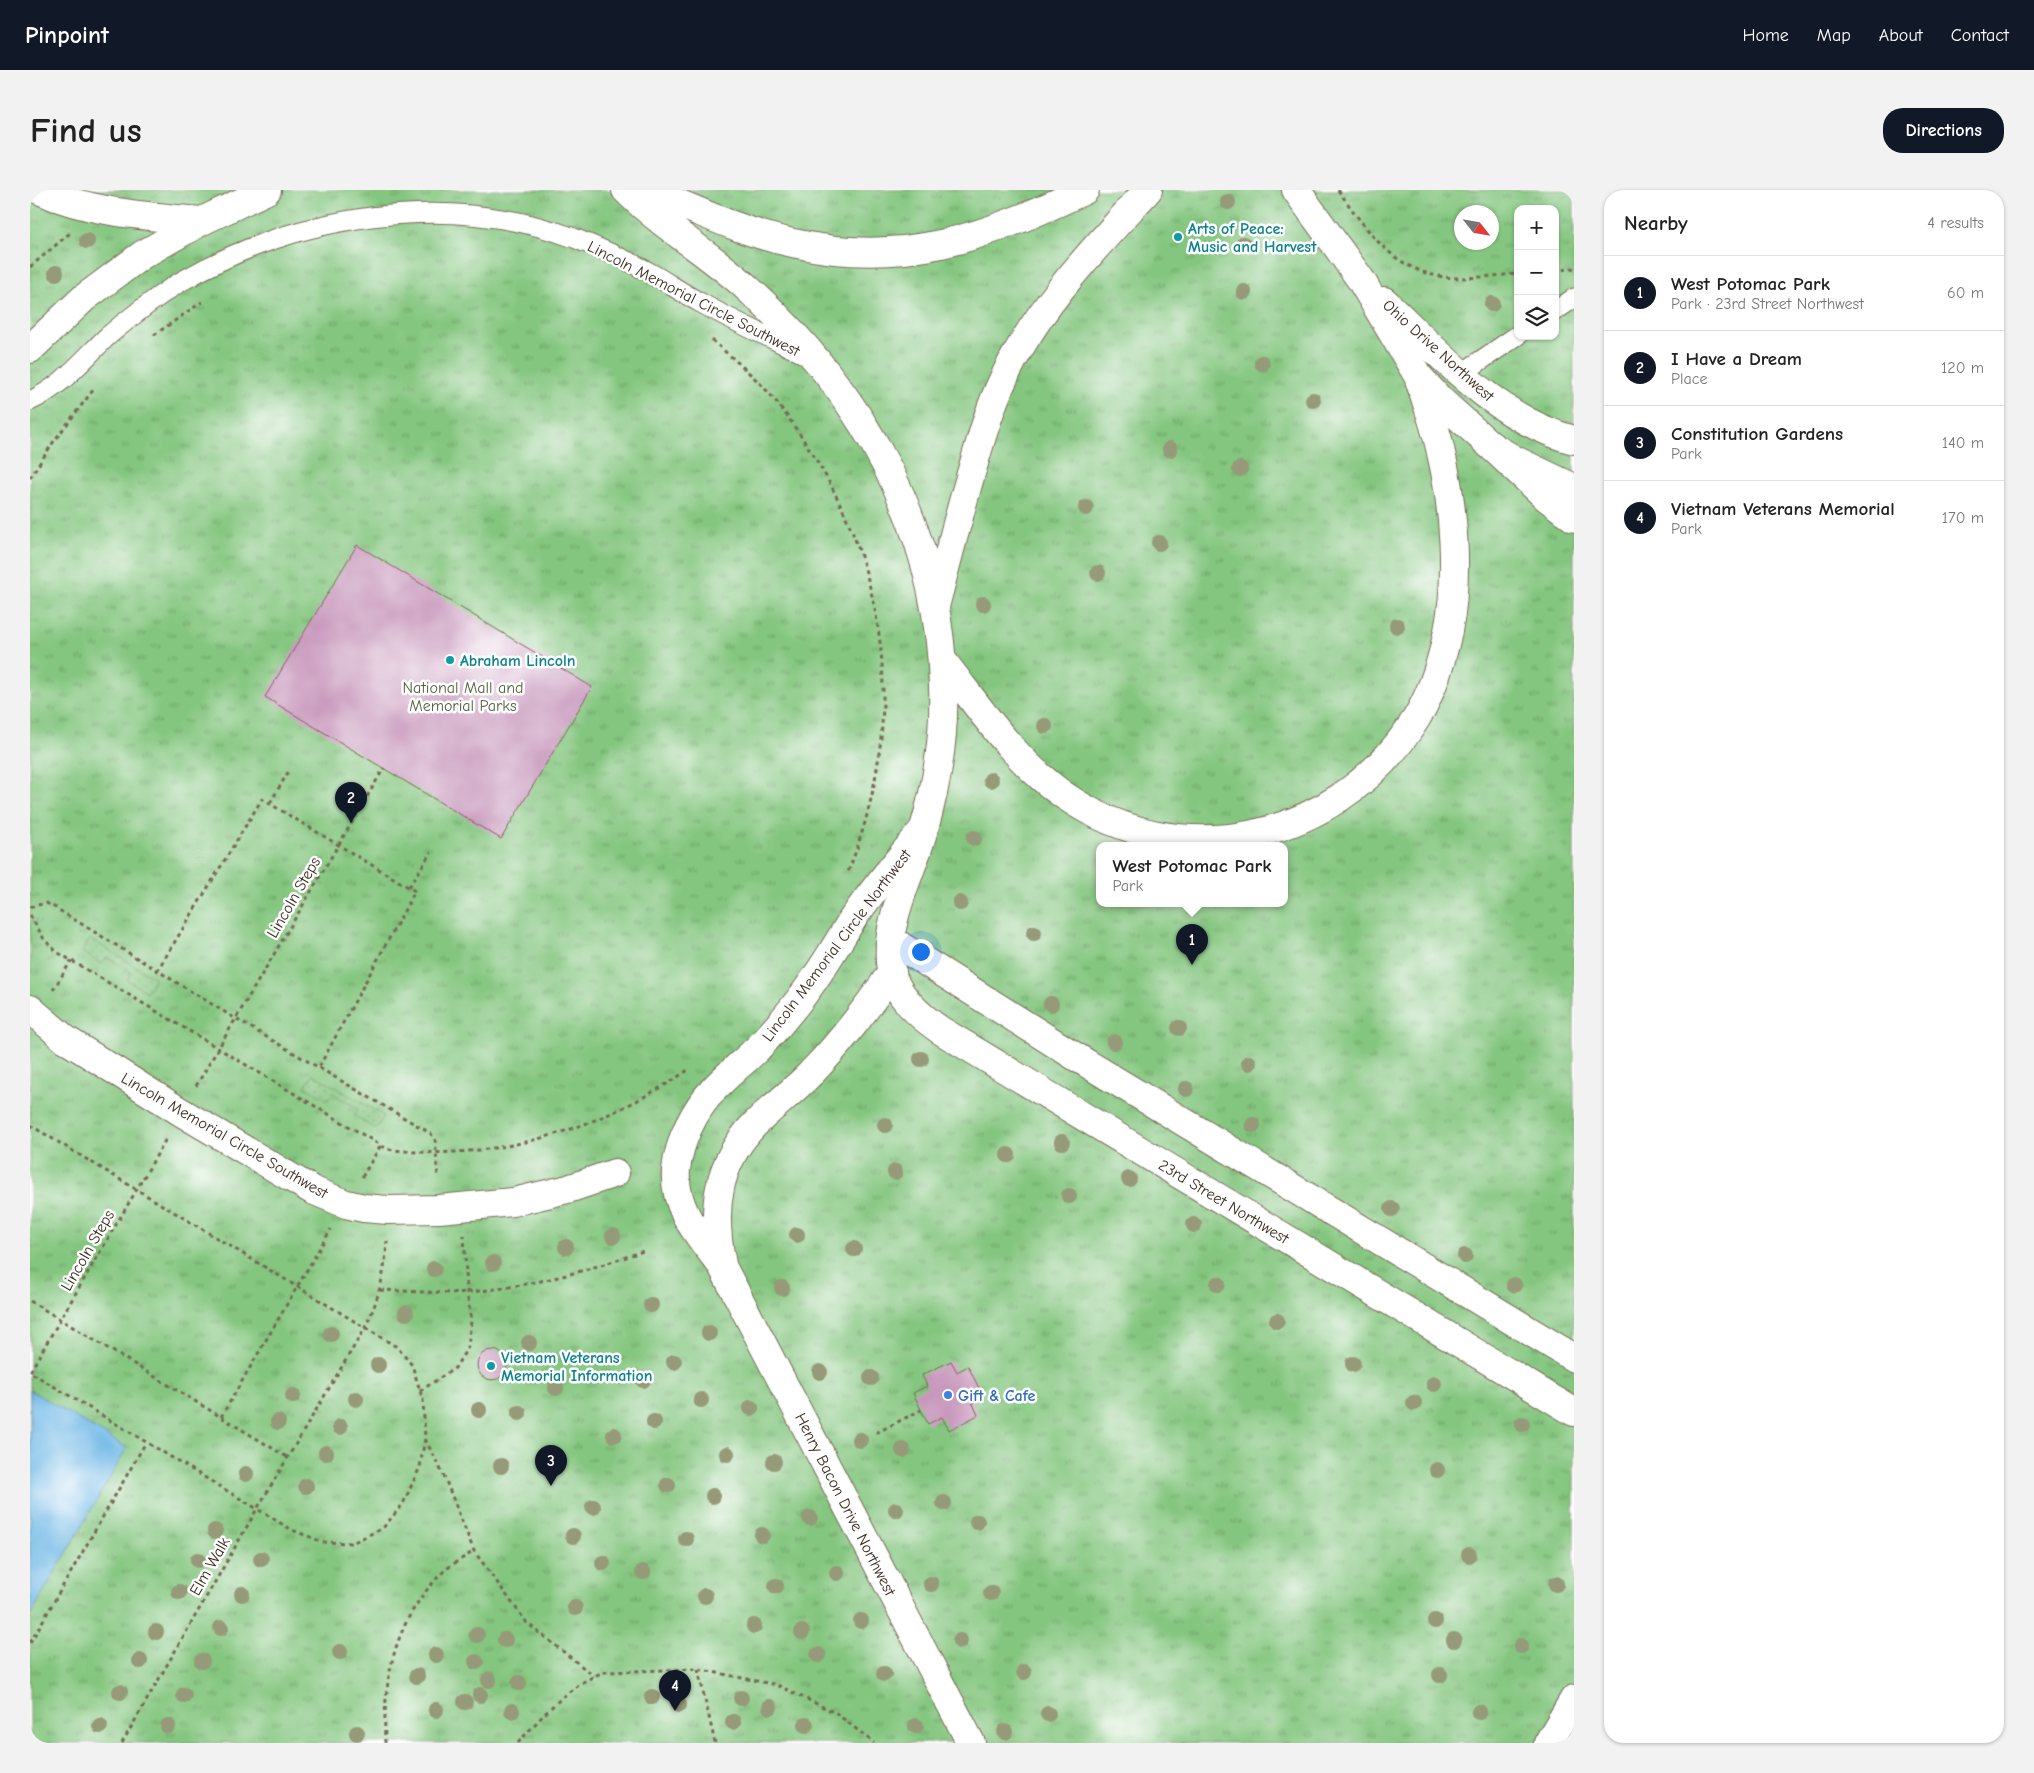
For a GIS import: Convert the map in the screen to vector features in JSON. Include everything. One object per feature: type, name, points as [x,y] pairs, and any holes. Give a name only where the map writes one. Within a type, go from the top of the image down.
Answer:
[{"type":"main road","points":[[39,190],[76,204],[101,210],[202,221]]},
{"type":"main road","points":[[30,349],[84,298],[142,255],[202,221],[267,190]]},
{"type":"main road","name":"Lincoln Memorial Circle Northwest","points":[[626,190],[660,220],[742,283],[770,309],[816,360],[857,413],[890,471],[918,536],[935,606],[942,660],[941,744],[938,773],[924,828],[898,908],[891,940],[892,972]]},
{"type":"main road","points":[[646,190],[740,227],[791,243],[820,248],[874,252],[926,248],[980,234],[1045,209],[1084,190]]},
{"type":"main road","name":"Ohio Drive Northwest","points":[[1296,190],[1362,280],[1418,376],[1455,415],[1490,445],[1514,460],[1574,488]]},
{"type":"main road","points":[[935,606],[969,480],[1001,383],[1016,354],[1053,299],[1104,237],[1144,195]]},
{"type":"main road","name":"Ohio Drive Northwest","points":[[1362,280],[1461,374],[1509,410],[1549,431],[1574,440]]},
{"type":"main road","points":[[942,660],[1015,751],[1040,776],[1072,800],[1113,822],[1166,836],[1198,839],[1233,837],[1264,832],[1295,823],[1324,808],[1371,775],[1412,726],[1428,696],[1448,632],[1453,559],[1447,490],[1442,455],[1418,376]]},
{"type":"main road","points":[[1490,445],[1546,497],[1574,518]]},
{"type":"main road","name":"Lincoln Memorial Circle Northwest","points":[[722,1266],[694,1230],[679,1201],[676,1188],[676,1170],[680,1148],[691,1123],[712,1091],[757,1049],[802,996],[851,922],[924,828]]},
{"type":"main road","points":[[891,940],[1073,1055],[1574,1358]]},
{"type":"main road","points":[[722,1266],[716,1224],[718,1197],[720,1181],[735,1149],[756,1123],[834,1049],[870,1004],[892,972]]},
{"type":"main road","name":"23rd Street Northwest","points":[[892,972],[898,987],[912,1008],[934,1026],[1574,1412]]},
{"type":"main road","name":"Lincoln Memorial Circle Southwest","points":[[30,1009],[65,1039],[181,1112],[312,1190],[346,1204],[388,1210],[451,1208],[513,1202],[568,1189],[615,1173]]},
{"type":"main road","name":"Henry Bacon Drive Northwest","points":[[722,1266],[971,1743]]},
{"type":"main road","points":[[1548,1743],[1574,1699]]},
{"type":"lane","name":"Lincoln Memorial Circle Southwest","points":[[30,401],[58,386],[108,336],[130,318],[179,283],[208,266],[263,243],[322,225],[351,220],[425,214],[462,214],[494,218],[574,238],[629,262],[700,303],[816,360]]},
{"type":"lane","points":[[1559,308],[1574,298]]},
{"type":"lane","points":[[1461,374],[1514,338]]},
{"type":"path","points":[[1338,190],[1372,238],[1399,261],[1421,272],[1446,278],[1514,274]]},
{"type":"path","points":[[30,267],[73,231]]},
{"type":"path","points":[[1559,270],[1574,268]]},
{"type":"path","points":[[153,336],[206,299]]},
{"type":"path","points":[[707,336],[768,392],[800,434],[840,501],[858,544],[870,584],[880,631],[884,713],[879,758],[870,803],[859,844],[845,878]]},
{"type":"path","points":[[30,478],[54,441],[99,383]]},
{"type":"path","name":"Lincoln Steps","points":[[224,1039],[384,768]]},
{"type":"path","points":[[270,804],[290,769]]},
{"type":"path","points":[[157,971],[262,799],[415,891],[319,1067]]},
{"type":"path","points":[[409,888],[430,852]]},
{"type":"path","points":[[30,908],[46,903],[54,907],[236,1019],[430,1133],[435,1138],[451,1208],[471,1321],[468,1347],[455,1368],[420,1391]]},
{"type":"path","points":[[30,915],[44,939],[57,952],[387,1149],[416,1153],[491,1148],[564,1132],[631,1104],[669,1083],[690,1068]]},
{"type":"path","points":[[30,1125],[397,1347],[412,1365],[423,1400],[425,1438],[420,1467],[403,1504],[383,1528],[352,1543],[323,1542],[292,1530],[146,1442],[30,1643]]},
{"type":"path","name":"Lincoln Steps","points":[[129,1202],[30,1372],[146,1442]]},
{"type":"path","name":"Elm Walk","points":[[122,1743],[257,1509],[365,1328],[376,1306],[386,1254],[388,1210]]},
{"type":"path","points":[[380,1290],[467,1292],[521,1285],[588,1269],[646,1250]]},
{"type":"path","points":[[222,1417],[297,1286]]},
{"type":"path","points":[[30,1301],[288,1457]]},
{"type":"path","points":[[876,1433],[921,1410]]},
{"type":"path","points":[[425,1438],[444,1476],[474,1552],[527,1623],[594,1676]]},
{"type":"path","points":[[385,1743],[384,1712],[387,1679],[402,1630],[423,1594],[443,1572],[474,1552]]},
{"type":"path","points":[[698,1669],[716,1743]]},
{"type":"path","points":[[518,1743],[569,1692],[594,1676],[604,1672],[698,1669],[777,1685],[836,1714],[874,1743]]},
{"type":"green space","name":"National Mall and Memorial Parks","points":[[30,190],[1574,190],[1574,1743],[30,1743]]},
{"type":"green space","points":[[90,939],[155,978],[147,992],[127,980],[131,972],[107,957],[102,964],[82,952]]},
{"type":"green space","points":[[313,1074],[384,1116],[376,1129],[354,1116],[358,1109],[333,1093],[328,1100],[305,1087]]},
{"type":"water","points":[[30,1390],[127,1448],[30,1616]]},
{"type":"building","points":[[357,545],[592,687],[501,839],[265,697]]},
{"type":"building","name":"Vietnam Veterans Memorial Information","points":[[492,1350],[503,1354],[507,1365],[503,1376],[492,1380],[481,1376],[477,1365],[481,1354]]},
{"type":"building","name":"Gift & Cafe","points":[[951,1361],[957,1372],[968,1366],[983,1396],[972,1402],[978,1415],[949,1430],[942,1417],[928,1424],[913,1393],[927,1386],[922,1375]]},
{"type":"place","name":"Arts of Peace: Music and Harvest","points":[[1178,237]]},
{"type":"place","name":"Abraham Lincoln","points":[[450,660]]},
{"type":"place","name":"I Have a Dream","points":[[351,823]]},
{"type":"place","name":"West Potomac Park","points":[[1192,965]]},
{"type":"place","name":"Vietnam Veterans Memorial Information","points":[[491,1366]]},
{"type":"place","name":"Gift & Cafe","points":[[948,1395]]},
{"type":"place","name":"Constitution Gardens","points":[[551,1486]]},
{"type":"place","name":"Vietnam Veterans Memorial","points":[[675,1711]]}]
